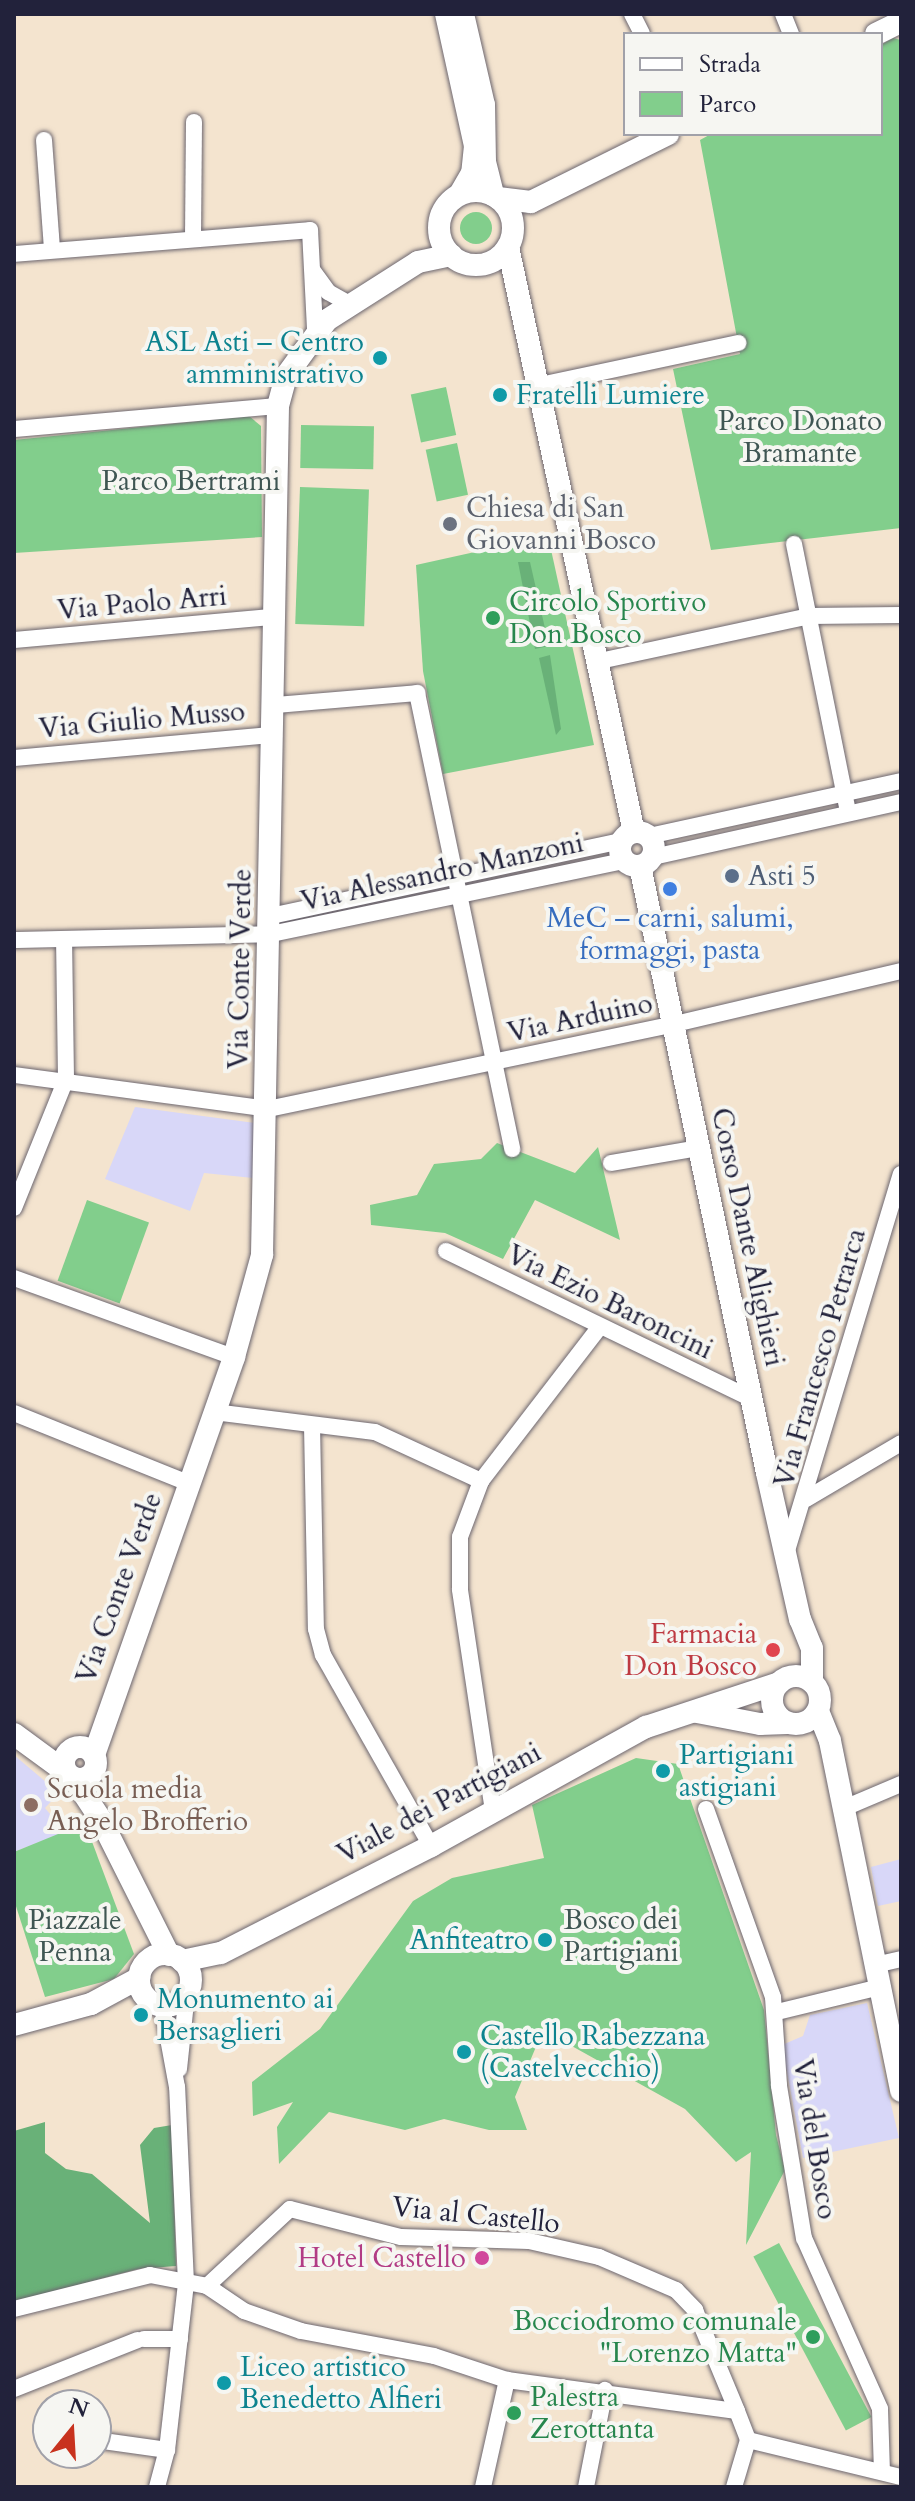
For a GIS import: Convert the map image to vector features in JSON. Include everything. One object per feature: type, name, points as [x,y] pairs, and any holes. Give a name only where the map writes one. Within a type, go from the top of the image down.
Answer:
[{"type":"street","points":[[446,14],[475,146],[472,173],[460,194],[443,211],[440,234],[451,255],[469,264],[489,262],[508,247],[512,222],[531,202],[664,136]]},
{"type":"street","points":[[463,14],[484,105],[485,162],[496,197],[512,222]]},
{"type":"street","points":[[632,14],[641,32]]},
{"type":"street","points":[[880,32],[901,22]]},
{"type":"street","points":[[193,237],[194,122]]},
{"type":"street","points":[[44,140],[52,250]]},
{"type":"street","points":[[460,194],[531,202]]},
{"type":"street","points":[[14,254],[193,237],[310,230],[315,330]]},
{"type":"street","name":"Via Conte Verde","points":[[418,262],[440,234]]},
{"type":"street","name":"Corso Dante Alighieri","points":[[508,247],[637,849],[671,1025],[800,1619],[794,1680]]},
{"type":"street","name":"Via Conte Verde","points":[[79,1762],[105,1716],[234,1357],[262,1255],[268,1109],[278,406],[286,376],[315,330],[348,303],[418,262],[451,255]]},
{"type":"street","points":[[489,262],[514,280]]},
{"type":"street","points":[[313,271],[328,292],[348,303]]},
{"type":"street","points":[[536,386],[738,343]]},
{"type":"street","points":[[14,429],[278,406]]},
{"type":"street","points":[[794,544],[848,811]]},
{"type":"street","points":[[595,662],[809,616],[901,615]]},
{"type":"street","name":"Via Paolo Arri","points":[[14,640],[274,617]]},
{"type":"street","points":[[275,705],[417,693],[452,874],[512,1149]]},
{"type":"street","name":"Via Giulio Musso","points":[[14,758],[274,735]]},
{"type":"street","points":[[637,849],[901,781]]},
{"type":"street","points":[[637,849],[901,802]]},
{"type":"street","name":"Via Alessandro Manzoni","points":[[271,925],[452,874],[637,849]]},
{"type":"street","name":"Via Alessandro Manzoni","points":[[271,925],[456,892],[637,849]]},
{"type":"street","points":[[14,940],[271,925]]},
{"type":"street","points":[[14,1208],[66,1079],[64,939]]},
{"type":"street","name":"Via Arduino","points":[[14,1075],[66,1079],[268,1109],[671,1025],[901,971]]},
{"type":"street","points":[[611,1163],[699,1148]]},
{"type":"street","name":"Via Francesco Petrarca","points":[[786,1555],[806,1499],[901,1174]]},
{"type":"street","name":"Via Ezio Baroncini","points":[[446,1251],[599,1328],[752,1399]]},
{"type":"street","points":[[14,1278],[234,1357]]},
{"type":"street","points":[[493,1811],[460,1589],[460,1537],[481,1481],[599,1328]]},
{"type":"street","points":[[214,1412],[375,1432],[481,1481]]},
{"type":"street","points":[[14,1413],[188,1483]]},
{"type":"street","points":[[312,1425],[316,1629],[323,1655],[431,1846]]},
{"type":"street","points":[[806,1499],[901,1443]]},
{"type":"street","points":[[832,1771],[793,1724],[772,1705],[794,1680],[820,1696],[818,1711],[830,1741],[832,1771],[901,2091]]},
{"type":"street","name":"Viale dei Partigiani","points":[[156,2003],[174,2004],[221,1953],[431,1846],[611,1744],[688,1712],[794,1680]]},
{"type":"street","points":[[688,1712],[760,1724],[793,1724],[818,1711]]},
{"type":"street","points":[[19,1738],[79,1762],[101,1820],[147,1916],[176,1958],[189,1988],[177,2087],[186,2283],[167,2450],[157,2487]]},
{"type":"street","points":[[842,1809],[901,1784]]},
{"type":"street","name":"Via del Bosco","points":[[706,1809],[777,2012],[779,2086],[804,2238],[880,2409],[882,2472]]},
{"type":"street","points":[[147,1916],[142,1970],[156,2003],[177,2087]]},
{"type":"street","name":"Viale dei Partigiani","points":[[142,1970],[176,1958],[221,1953]]},
{"type":"street","points":[[777,2012],[877,1976],[901,1959]]},
{"type":"street","points":[[91,2004],[142,1970]]},
{"type":"street","points":[[14,2025],[91,2004],[156,2003]]},
{"type":"street","name":"Via al Castello","points":[[207,2286],[290,2209],[401,2237],[529,2241],[599,2257],[676,2290],[695,2310],[737,2411]]},
{"type":"street","points":[[14,2309],[138,2274],[207,2286],[244,2311],[301,2331],[434,2356],[507,2380],[605,2390],[737,2411],[748,2440],[740,2483]]},
{"type":"street","points":[[14,2389],[141,2339],[180,2339]]},
{"type":"street","points":[[483,2487],[507,2380]]},
{"type":"street","points":[[586,2487],[605,2390]]},
{"type":"street","points":[[748,2440],[901,2477]]},
{"type":"street","points":[[112,2442],[167,2450]]},
{"type":"shaded area","points":[[135,1107],[255,1123],[253,1178],[204,1173],[190,1211],[105,1179]]},
{"type":"shaded area","name":"Scuola media Angelo Brofferio","points":[[14,1755],[59,1793],[45,1808],[65,1832],[14,1852]]},
{"type":"shaded area","points":[[901,1859],[901,1901],[878,1906],[871,1867]]},
{"type":"shaded area","points":[[867,2003],[899,2138],[803,2158],[782,2045],[803,2036],[810,2015]]},
{"type":"green space","name":"Parco Donato Bramante","points":[[893,38],[901,40],[901,528],[711,550],[673,369],[740,354],[700,140],[707,136],[883,136],[883,44]]},
{"type":"green space","points":[[476,212],[487,217],[492,228],[487,239],[476,244],[465,239],[460,228],[465,217]]},
{"type":"green space","points":[[446,387],[456,435],[421,442],[411,394]]},
{"type":"green space","name":"Parco Bertrami","points":[[249,416],[261,426],[262,537],[14,553],[14,440]]},
{"type":"green space","points":[[301,425],[374,426],[373,469],[300,468]]},
{"type":"green space","points":[[457,443],[468,495],[437,501],[426,450]]},
{"type":"green space","points":[[300,487],[369,489],[364,626],[295,624]]},
{"type":"green space","name":"Circolo Sportivo Don Bosco","points":[[548,536],[594,745],[443,774],[423,671],[416,565]]},
{"type":"green space","points":[[518,562],[530,562],[549,646],[535,649]]},
{"type":"green space","points":[[550,655],[561,729],[556,735],[539,658]]},
{"type":"green space","points":[[497,1143],[575,1173],[598,1147],[620,1240],[535,1200],[503,1259],[445,1233],[371,1225],[370,1205],[417,1195],[434,1164],[481,1159]]},
{"type":"green space","points":[[87,1200],[149,1223],[120,1303],[58,1281]]},
{"type":"green space","name":"Bosco dei Partigiani","points":[[636,1758],[678,1764],[764,2010],[776,2135],[785,2170],[746,2245],[751,2152],[736,2162],[685,2109],[543,2030],[515,2097],[527,2130],[489,2130],[444,2119],[405,2130],[329,2112],[279,2164],[277,2127],[293,2102],[253,2116],[252,2082],[320,2029],[413,1901],[452,1878],[544,1858],[532,1805]]},
{"type":"green space","name":"Piazzale Penna","points":[[85,1823],[134,1954],[114,1979],[45,1997],[14,1900],[14,1852]]},
{"type":"green space","points":[[45,2122],[45,2153],[66,2169],[92,2174],[150,2223],[140,2145],[154,2128],[172,2125],[176,2266],[138,2269],[14,2302],[14,2131]]},
{"type":"green space","name":"Bocciodromo comunale \"Lorenzo Matta\"","points":[[779,2243],[871,2417],[846,2431],[753,2257]]},
{"type":"place","name":"ASL Asti – Centro amministrativo","points":[[380,358]]},
{"type":"place","name":"Fratelli Lumiere","points":[[500,395]]},
{"type":"place","name":"Chiesa di San Giovanni Bosco","points":[[450,524]]},
{"type":"place","name":"Circolo Sportivo Don Bosco","points":[[493,618]]},
{"type":"place","name":"Asti 5","points":[[732,876]]},
{"type":"place","name":"MeC – carni, salumi, formaggi, pasta","points":[[670,889]]},
{"type":"place","name":"Farmacia Don Bosco","points":[[773,1650]]},
{"type":"place","name":"Partigiani astigiani","points":[[663,1771]]},
{"type":"place","name":"Scuola media Angelo Brofferio","points":[[31,1805]]},
{"type":"place","name":"Anfiteatro","points":[[545,1940]]},
{"type":"place","name":"Monumento ai Bersaglieri","points":[[141,2015]]},
{"type":"place","name":"Castello Rabezzana (Castelvecchio)","points":[[464,2052]]},
{"type":"place","name":"Hotel Castello","points":[[482,2258]]},
{"type":"place","name":"Bocciodromo comunale \"Lorenzo Matta\"","points":[[813,2337]]},
{"type":"place","name":"Liceo artistico Benedetto Alfieri","points":[[224,2383]]},
{"type":"place","name":"Palestra Zerottanta","points":[[514,2413]]}]
